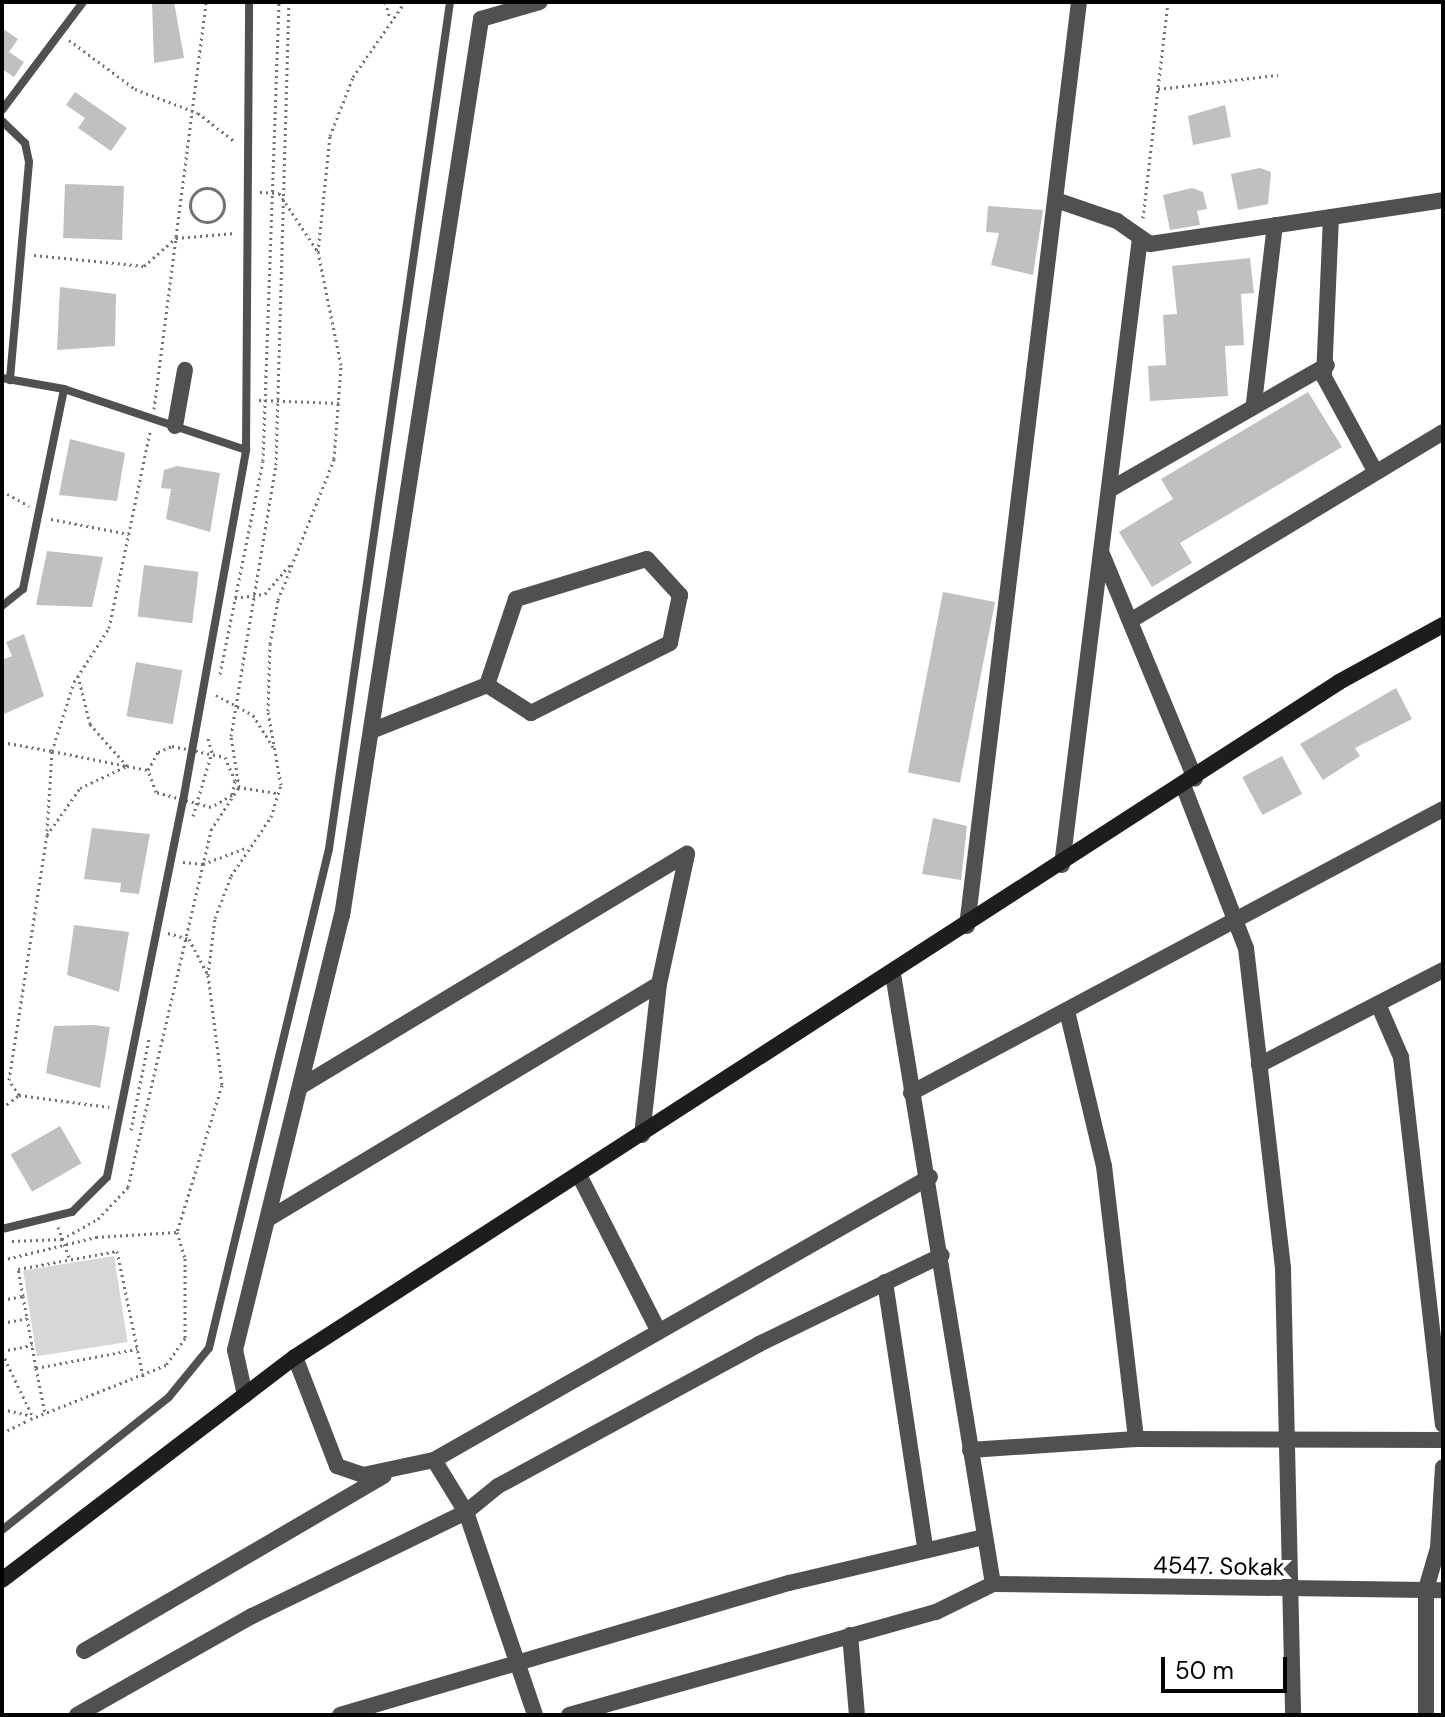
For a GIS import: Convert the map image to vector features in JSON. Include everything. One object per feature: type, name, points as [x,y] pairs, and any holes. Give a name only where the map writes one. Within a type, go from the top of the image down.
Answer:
[{"type":"main road","points":[[2,1580],[295,1357],[1189,782],[1443,625]]},
{"type":"street","points":[[245,1395],[235,1350],[342,916],[481,19],[540,2]]},
{"type":"street","points":[[967,926],[1079,2]]},
{"type":"street","points":[[1056,200],[1150,244],[1443,200]]},
{"type":"street","points":[[1331,217],[1327,365],[1324,377],[1375,471]]},
{"type":"street","points":[[1254,403],[1275,225]]},
{"type":"street","points":[[1062,865],[1140,238]]},
{"type":"street","points":[[1109,490],[1254,403],[1327,365]]},
{"type":"street","points":[[175,426],[185,370]]},
{"type":"street","points":[[1130,621],[1443,432]]},
{"type":"street","points":[[1101,552],[1130,621],[1189,782],[1246,948],[1283,1269],[1293,1715]]},
{"type":"street","points":[[371,731],[487,685],[516,599],[647,559],[680,595],[670,643],[531,713],[487,685]]},
{"type":"street","points":[[911,1093],[1443,809]]},
{"type":"street","points":[[300,1087],[687,854],[659,984],[642,1135]]},
{"type":"street","points":[[1259,1065],[1443,970]]},
{"type":"street","points":[[569,1715],[936,1612],[993,1584],[983,1537],[930,1177],[911,1093],[893,974]]},
{"type":"street","points":[[268,1219],[659,984]]},
{"type":"street","points":[[1378,1004],[1401,1057],[1443,1425]]},
{"type":"street","points":[[1067,1011],[1104,1166],[1136,1439]]},
{"type":"street","points":[[579,1175],[657,1328]]},
{"type":"street","points":[[295,1357],[337,1466],[363,1475],[434,1460],[657,1328],[930,1177]]},
{"type":"street","points":[[77,1715],[252,1616],[466,1512],[511,1479],[942,1255]]},
{"type":"street","points":[[885,1282],[925,1546]]},
{"type":"street","points":[[970,1450],[1136,1439],[1286,1443],[1443,1440]]},
{"type":"street","points":[[434,1460],[466,1512],[514,1661],[535,1715]]},
{"type":"street","points":[[84,1651],[399,1467]]},
{"type":"street","points":[[1426,1715],[1443,1467]]},
{"type":"street","points":[[340,1715],[514,1661],[925,1546],[983,1537]]},
{"type":"street","name":"4547. Sokak","points":[[993,1584],[1290,1592],[1435,1590]]},
{"type":"street","points":[[850,1635],[857,1715]]},
{"type":"lane","points":[[2,110],[83,2]]},
{"type":"lane","points":[[2,1229],[72,1212],[107,1177],[121,1109],[246,450],[249,2]]},
{"type":"lane","points":[[2,1530],[169,1397],[209,1348],[329,849],[450,2]]},
{"type":"lane","points":[[2,121],[25,143],[29,162],[6,379],[64,389],[246,450]]},
{"type":"lane","points":[[2,606],[23,589],[64,389]]},
{"type":"path","points":[[19,1095],[9,1080],[47,835],[52,751],[78,676],[109,628],[153,418],[206,2]]},
{"type":"path","points":[[385,2],[390,19]]},
{"type":"path","points":[[2,1433],[31,1417],[143,1377],[166,1365],[185,1338],[188,1296],[177,1232],[222,1085],[208,975],[215,918],[278,793],[269,686],[278,600],[334,459],[341,365],[318,252],[330,136],[353,77],[390,19],[405,2]]},
{"type":"path","points":[[1140,238],[1168,2]]},
{"type":"path","points":[[60,32],[135,89],[192,111],[248,152]]},
{"type":"path","points":[[277,44],[287,42]]},
{"type":"path","points":[[1158,89],[1278,75]]},
{"type":"path","points":[[180,201],[190,202],[207,223],[224,206],[214,188],[195,192],[190,202]]},
{"type":"path","points":[[248,190],[279,193],[318,252]]},
{"type":"path","points":[[21,254],[144,266],[176,238],[248,233]]},
{"type":"path","points":[[246,400],[340,403]]},
{"type":"path","points":[[2,491],[18,494],[38,516],[129,534]]},
{"type":"path","points":[[235,598],[254,598],[272,586],[294,559]]},
{"type":"path","points":[[272,586],[278,600]]},
{"type":"path","points":[[78,676],[90,724],[127,766]]},
{"type":"path","points":[[216,695],[253,715],[276,753]]},
{"type":"path","points":[[2,742],[148,770]]},
{"type":"path","points":[[47,835],[80,788],[127,766]]},
{"type":"path","points":[[234,786],[278,793]]},
{"type":"path","points":[[183,862],[203,864],[249,847]]},
{"type":"path","points":[[157,930],[189,939],[208,975]]},
{"type":"path","points":[[2,1079],[9,1080]]},
{"type":"path","points":[[2,1108],[19,1095],[121,1109]]},
{"type":"path","points":[[135,1113],[145,1117]]},
{"type":"path","points":[[54,1216],[70,1260]]},
{"type":"path","points":[[2,1260],[64,1245],[177,1232]]},
{"type":"path","points":[[45,1413],[18,1269],[117,1251],[143,1377]]},
{"type":"path","points":[[2,1300],[23,1296]]},
{"type":"path","points":[[2,1323],[27,1318]]},
{"type":"path","points":[[31,1417],[2,1352],[32,1345]]},
{"type":"path","points":[[36,1368],[137,1349]]},
{"type":"path","points":[[2,1409],[31,1417]]},
{"type":"shaded area","points":[[114,1256],[128,1342],[37,1356],[23,1270]]},
{"type":"building","points":[[152,2],[174,2],[184,58],[154,63]]},
{"type":"building","points":[[2,28],[18,39],[9,52],[24,62],[14,77],[2,69]]},
{"type":"building","points":[[75,92],[127,128],[111,151],[78,128],[85,118],[66,105]]},
{"type":"building","points":[[1225,105],[1231,137],[1193,145],[1188,116]]},
{"type":"building","points":[[1260,168],[1271,172],[1268,204],[1238,210],[1231,174]]},
{"type":"building","points":[[65,184],[124,186],[122,240],[63,238]]},
{"type":"building","points":[[1192,188],[1203,192],[1207,209],[1197,211],[1200,225],[1170,230],[1163,195]]},
{"type":"building","points":[[988,206],[1043,210],[1033,275],[991,265],[999,233],[986,232]]},
{"type":"building","points":[[1250,258],[1254,293],[1241,294],[1244,345],[1225,346],[1228,396],[1150,401],[1148,366],[1166,365],[1163,315],[1177,314],[1172,266]]},
{"type":"building","points":[[60,287],[116,294],[115,346],[57,350]]},
{"type":"building","points":[[1308,392],[1342,447],[1180,543],[1192,563],[1152,587],[1119,532],[1173,499],[1161,479]]},
{"type":"building","points":[[70,439],[125,453],[117,501],[59,495]]},
{"type":"building","points":[[177,466],[220,473],[210,532],[166,519],[171,489],[161,488],[164,470]]},
{"type":"building","points":[[47,551],[103,557],[92,607],[36,605]]},
{"type":"building","points":[[144,565],[199,572],[192,623],[138,617]]},
{"type":"building","points":[[943,592],[995,602],[960,783],[908,773]]},
{"type":"building","points":[[24,634],[44,696],[2,715],[2,660],[12,656],[6,642]]},
{"type":"building","points":[[136,662],[182,670],[173,724],[126,716]]},
{"type":"building","points":[[1396,688],[1412,719],[1355,748],[1360,756],[1323,780],[1300,744]]},
{"type":"building","points":[[1282,756],[1302,794],[1262,815],[1242,777]]},
{"type":"building","points":[[933,818],[967,826],[961,880],[922,874]]},
{"type":"building","points":[[92,828],[150,834],[139,894],[120,892],[121,883],[84,879]]},
{"type":"building","points":[[74,925],[129,932],[119,992],[67,975]]},
{"type":"building","points":[[54,1026],[110,1027],[100,1088],[46,1073]]},
{"type":"building","points":[[60,1126],[82,1163],[32,1192],[11,1154]]}]
